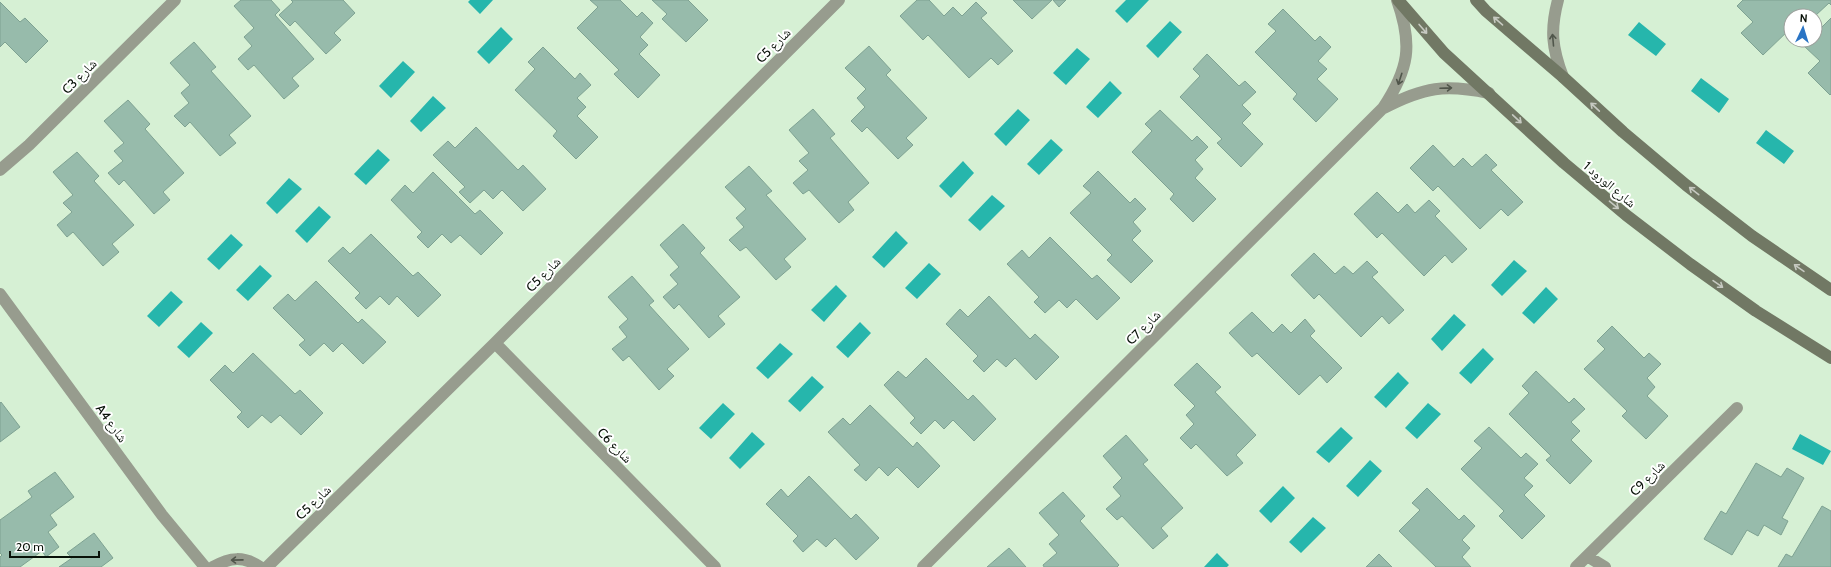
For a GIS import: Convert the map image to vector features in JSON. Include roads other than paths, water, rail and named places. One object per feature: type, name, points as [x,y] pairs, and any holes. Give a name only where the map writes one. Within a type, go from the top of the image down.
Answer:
[{"type":"street","name":"C3 شارع","points":[[0,170],[29,145],[176,0]]},
{"type":"street","name":"C5 شارع","points":[[266,567],[495,343],[839,0]]},
{"type":"street","name":"شارع الورود 1","points":[[1397,0],[1444,53],[1564,164],[1626,215],[1690,264],[1756,311],[1831,358]]},
{"type":"street","name":"C7 شارع","points":[[923,567],[1383,108],[1397,87],[1405,62],[1407,41],[1404,19],[1397,0]]},
{"type":"street","points":[[1476,0],[1486,11],[1563,77],[1623,132],[1686,185],[1752,236],[1831,290]]},
{"type":"street","points":[[1558,0],[1553,19],[1552,39],[1556,59],[1563,77]]},
{"type":"street","name":"C7 شارع","points":[[1383,108],[1408,96],[1435,89],[1462,88],[1489,93]]},
{"type":"street","name":"A4 شارع","points":[[0,294],[162,515],[205,567]]},
{"type":"street","name":"C6 شارع","points":[[495,343],[715,567]]},
{"type":"street","name":"C9 شارع","points":[[1576,567],[1737,408]]},
{"type":"street","points":[[1587,556],[1605,567]]},
{"type":"street","points":[[213,567],[224,561],[236,558],[249,560],[260,567]]},
{"type":"water","points":[[470,0],[493,0],[480,14],[468,2]]},
{"type":"water","points":[[1126,0],[1149,0],[1127,23],[1115,11]]},
{"type":"water","points":[[1170,21],[1182,32],[1158,58],[1146,46]]},
{"type":"water","points":[[1639,22],[1666,44],[1656,56],[1628,35]]},
{"type":"water","points":[[501,27],[513,39],[489,64],[477,52]]},
{"type":"water","points":[[1077,48],[1090,59],[1066,85],[1053,73]]},
{"type":"water","points":[[403,61],[415,72],[391,98],[379,86]]},
{"type":"water","points":[[1701,78],[1729,99],[1719,113],[1691,91]]},
{"type":"water","points":[[1110,81],[1122,93],[1098,118],[1086,107]]},
{"type":"water","points":[[433,96],[446,108],[421,132],[410,121]]},
{"type":"water","points":[[1018,109],[1030,120],[1006,146],[994,134]]},
{"type":"water","points":[[1766,130],[1794,151],[1784,164],[1756,143]]},
{"type":"water","points":[[1051,139],[1063,150],[1039,175],[1027,164]]},
{"type":"water","points":[[378,149],[390,160],[366,185],[354,174]]},
{"type":"water","points":[[963,161],[974,173],[951,198],[939,186]]},
{"type":"water","points":[[289,178],[302,189],[277,214],[266,203]]},
{"type":"water","points":[[992,195],[1005,206],[980,231],[968,220]]},
{"type":"water","points":[[319,206],[331,217],[307,243],[295,231]]},
{"type":"water","points":[[896,231],[908,243],[884,268],[872,257]]},
{"type":"water","points":[[231,234],[243,245],[219,270],[207,259]]},
{"type":"water","points":[[1514,260],[1527,271],[1502,296],[1491,285]]},
{"type":"water","points":[[929,263],[941,274],[917,299],[905,288]]},
{"type":"water","points":[[260,265],[272,276],[248,301],[236,290]]},
{"type":"water","points":[[836,285],[847,296],[824,322],[811,310]]},
{"type":"water","points":[[1546,287],[1558,299],[1534,324],[1522,313]]},
{"type":"water","points":[[171,291],[183,302],[159,327],[147,316]]},
{"type":"water","points":[[1454,314],[1466,325],[1442,351],[1431,339]]},
{"type":"water","points":[[201,322],[213,333],[189,358],[177,347]]},
{"type":"water","points":[[860,322],[871,333],[848,358],[836,347]]},
{"type":"water","points":[[780,343],[793,354],[768,379],[756,368]]},
{"type":"water","points":[[1483,348],[1494,359],[1471,384],[1459,373]]},
{"type":"water","points":[[1398,372],[1409,383],[1386,408],[1374,397]]},
{"type":"water","points":[[812,376],[824,387],[800,412],[788,401]]},
{"type":"water","points":[[723,403],[735,414],[711,439],[699,428]]},
{"type":"water","points":[[1428,403],[1441,414],[1417,439],[1405,428]]},
{"type":"water","points":[[1341,427],[1353,438],[1329,463],[1316,452]]},
{"type":"water","points":[[752,432],[765,444],[740,469],[729,458]]},
{"type":"water","points":[[1800,434],[1831,451],[1823,465],[1792,449]]},
{"type":"water","points":[[1370,460],[1382,471],[1358,497],[1346,486]]},
{"type":"water","points":[[1283,486],[1295,498],[1271,523],[1259,511]]},
{"type":"water","points":[[1313,517],[1326,528],[1301,553],[1289,542]]},
{"type":"water","points":[[1217,553],[1229,565],[1227,567],[1204,567]]}]
